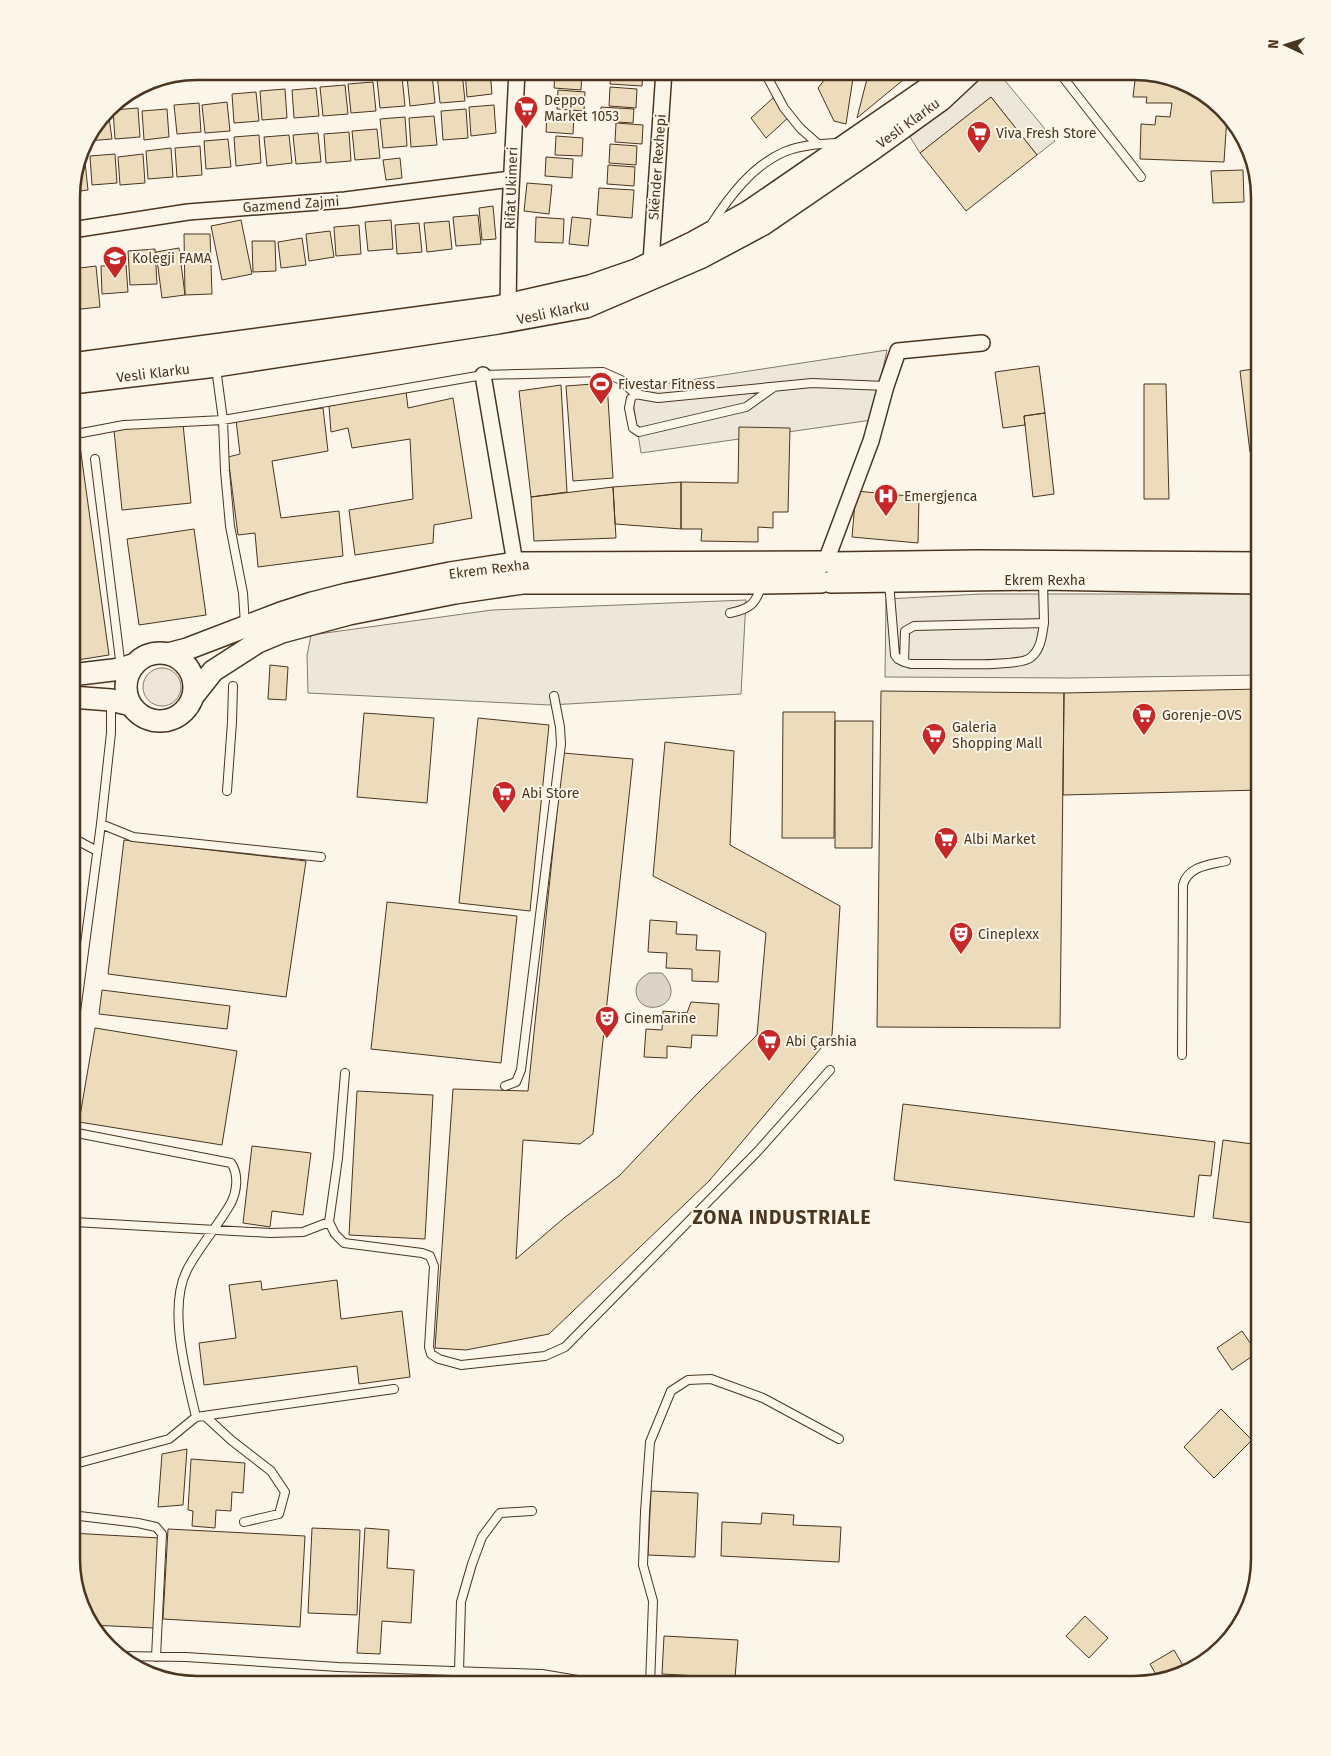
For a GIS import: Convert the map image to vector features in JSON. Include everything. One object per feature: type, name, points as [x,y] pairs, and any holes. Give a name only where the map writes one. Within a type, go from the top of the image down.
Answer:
[{"type":"street","name":"Rifat Ukimeri","points":[[508,313],[511,179],[516,80]]},
{"type":"street","name":"Skënder Rexhepi","points":[[651,262],[663,80]]},
{"type":"street","name":"Vesli Klarku","points":[[80,363],[497,307],[508,313],[590,286],[636,270],[748,212],[852,142],[927,89],[936,80]]},
{"type":"street","name":"Vesli Klarku","points":[[80,382],[216,366],[508,313],[586,307],[702,258],[762,225],[941,100],[963,80]]},
{"type":"street","name":"Gazmend Zajmi","points":[[80,229],[188,212],[345,200],[511,179]]},
{"type":"street","points":[[827,570],[871,441],[898,351],[982,343]]},
{"type":"street","points":[[483,375],[515,563]]},
{"type":"street","name":"Ekrem Rexha","points":[[80,674],[128,666],[150,654],[168,654],[187,649],[289,610],[346,594],[450,573],[515,563],[827,570],[978,561],[1251,564]]},
{"type":"street","name":"Ekrem Rexha","points":[[121,703],[149,720],[160,722],[172,720],[182,714],[189,706],[194,695],[213,671],[258,642],[282,632],[349,614],[455,593],[523,583],[762,583],[827,570],[889,582],[1044,579],[1251,583]]},
{"type":"street","points":[[168,654],[178,658],[192,674],[195,684],[194,695]]},
{"type":"street","points":[[80,697],[121,703],[127,695],[128,666]]},
{"type":"lane","points":[[769,80],[784,108],[800,128],[818,144]]},
{"type":"lane","points":[[1064,80],[1140,178]]},
{"type":"lane","points":[[704,236],[724,206],[742,184],[763,165],[783,152],[818,144],[852,142]]},
{"type":"lane","points":[[216,366],[224,420],[225,471],[230,526],[243,593],[246,626]]},
{"type":"lane","points":[[80,433],[124,425],[224,420],[483,375],[603,372],[621,380],[635,394],[658,398],[812,383],[886,386]]},
{"type":"lane","points":[[635,394],[631,398],[630,408],[633,428],[639,432],[746,407],[775,386]]},
{"type":"lane","points":[[95,459],[128,666]]},
{"type":"lane","points":[[889,582],[895,655],[898,659],[911,664],[1010,664],[1030,658],[1039,649],[1044,623],[1044,579]]},
{"type":"lane","points":[[730,613],[744,610],[752,604],[758,598],[762,583]]},
{"type":"lane","points":[[904,662],[905,631],[914,626],[1044,623]]},
{"type":"lane","points":[[227,791],[233,686]]},
{"type":"lane","points":[[505,1086],[516,1082],[521,1070],[561,744],[554,696]]},
{"type":"lane","points":[[80,980],[111,733],[121,703]]},
{"type":"lane","points":[[101,824],[133,837],[321,857]]},
{"type":"lane","points":[[80,842],[97,851]]},
{"type":"lane","points":[[1182,1055],[1183,885],[1186,876],[1194,870],[1226,861]]},
{"type":"lane","points":[[345,1073],[338,1158],[329,1222],[335,1234],[344,1243],[422,1252],[430,1256],[434,1266],[429,1347],[431,1354],[439,1359],[461,1365],[545,1356],[566,1347],[758,1151],[830,1070]]},
{"type":"lane","points":[[80,1134],[231,1163],[236,1173],[236,1183],[231,1202],[186,1272],[178,1297],[181,1348],[201,1417],[271,1471],[285,1492],[279,1514],[244,1522]]},
{"type":"lane","points":[[80,1222],[270,1233],[303,1232],[329,1222]]},
{"type":"lane","points":[[650,1676],[653,1601],[643,1564],[650,1442],[671,1391],[688,1380],[711,1379],[764,1398],[839,1439]]},
{"type":"lane","points":[[80,1463],[169,1439],[201,1417],[394,1389]]},
{"type":"lane","points":[[459,1671],[461,1602],[482,1537],[500,1513],[532,1510]]},
{"type":"lane","points":[[80,1516],[138,1523],[156,1527],[162,1534],[156,1657]]},
{"type":"lane","points":[[133,1656],[554,1676]]},
{"type":"shaded area","points":[[979,80],[1004,80],[1055,141],[1037,155],[991,97],[920,153],[910,137]]},
{"type":"shaded area","points":[[887,350],[872,420],[641,453],[631,389]]},
{"type":"shaded area","points":[[981,594],[1251,594],[1251,675],[1070,678],[885,677],[886,599]]},
{"type":"shaded area","points":[[746,600],[741,694],[550,705],[308,693],[307,656],[311,635],[492,610]]},
{"type":"shaded area","points":[[162,668],[176,673],[181,687],[176,701],[162,706],[148,701],[143,687],[148,673]]},
{"type":"shaded area","points":[[649,973],[662,973],[670,984],[671,994],[661,1006],[645,1006],[639,1000],[636,991],[638,982]]},
{"type":"building","points":[[377,80],[402,80],[405,106],[380,108]]},
{"type":"building","points":[[407,80],[433,80],[435,103],[410,106]]},
{"type":"building","points":[[438,80],[463,80],[465,101],[440,103]]},
{"type":"building","points":[[466,80],[491,80],[492,94],[467,97]]},
{"type":"building","points":[[554,80],[582,80],[581,90],[554,88]]},
{"type":"building","points":[[610,80],[642,80],[642,86],[610,84]]},
{"type":"building","points":[[824,80],[853,80],[846,124],[834,121],[818,88]]},
{"type":"building","points":[[867,80],[903,80],[857,118]]},
{"type":"building","points":[[1135,80],[1142,80],[1172,86],[1205,104],[1226,125],[1224,162],[1140,159],[1141,124],[1155,125],[1156,116],[1170,117],[1172,103],[1146,103],[1147,97],[1133,97]]},
{"type":"building","points":[[373,82],[376,111],[351,113],[348,84]]},
{"type":"building","points":[[345,85],[348,114],[323,116],[320,87]]},
{"type":"building","points":[[610,87],[637,89],[636,108],[609,106]]},
{"type":"building","points":[[316,88],[319,116],[294,118],[292,90]]},
{"type":"building","points":[[285,89],[287,118],[262,120],[260,91]]},
{"type":"building","points":[[558,90],[585,92],[584,111],[557,109]]},
{"type":"building","points":[[256,92],[259,121],[234,123],[232,94]]},
{"type":"building","name":"Viva Fresh Store","points":[[991,97],[1037,155],[966,211],[920,153]]},
{"type":"building","points":[[773,98],[789,117],[766,138],[751,118]]},
{"type":"building","points":[[227,102],[230,131],[205,133],[202,105]]},
{"type":"building","points":[[199,103],[201,132],[177,134],[174,105]]},
{"type":"building","points":[[494,105],[496,133],[471,136],[469,107]]},
{"type":"building","points":[[601,107],[634,109],[633,123],[601,121]]},
{"type":"building","points":[[138,108],[140,137],[115,139],[113,115],[119,109]]},
{"type":"building","points":[[167,109],[169,137],[144,140],[142,111]]},
{"type":"building","points":[[466,109],[468,138],[443,140],[441,111]]},
{"type":"building","points":[[547,113],[574,115],[573,134],[546,132]]},
{"type":"building","points":[[434,116],[437,145],[411,147],[409,118]]},
{"type":"building","points":[[405,117],[407,146],[383,148],[380,119]]},
{"type":"building","points":[[109,120],[112,139],[95,140]]},
{"type":"building","points":[[616,123],[643,125],[642,144],[615,142]]},
{"type":"building","points":[[377,129],[380,158],[355,160],[352,131]]},
{"type":"building","points":[[349,132],[351,161],[326,163],[324,134]]},
{"type":"building","points":[[318,133],[321,162],[296,164],[293,135]]},
{"type":"building","points":[[259,135],[261,163],[236,166],[234,137]]},
{"type":"building","points":[[289,135],[292,163],[267,166],[264,137]]},
{"type":"building","points":[[556,136],[583,138],[582,156],[555,155]]},
{"type":"building","points":[[228,139],[231,167],[206,169],[204,141]]},
{"type":"building","points":[[610,144],[637,146],[636,165],[609,163]]},
{"type":"building","points":[[200,146],[202,175],[177,177],[175,148]]},
{"type":"building","points":[[171,148],[173,177],[148,179],[146,151]]},
{"type":"building","points":[[115,154],[117,183],[92,185],[90,156]]},
{"type":"building","points":[[143,154],[145,183],[120,185],[118,157]]},
{"type":"building","points":[[546,157],[573,159],[572,178],[545,176]]},
{"type":"building","points":[[400,158],[402,178],[386,180],[383,160]]},
{"type":"building","points":[[85,163],[88,190],[80,191]]},
{"type":"building","points":[[608,165],[635,167],[634,186],[607,184]]},
{"type":"building","points":[[1243,170],[1244,202],[1213,203],[1211,171]]},
{"type":"building","points":[[527,183],[552,185],[549,214],[524,211]]},
{"type":"building","points":[[599,188],[634,190],[632,218],[597,215]]},
{"type":"building","points":[[493,206],[496,239],[482,240],[479,208]]},
{"type":"building","points":[[478,215],[481,244],[456,246],[453,217]]},
{"type":"building","points":[[536,217],[564,219],[563,243],[535,242]]},
{"type":"building","points":[[572,217],[591,219],[588,246],[569,244]]},
{"type":"building","points":[[241,220],[252,274],[222,280],[211,226]]},
{"type":"building","points":[[391,220],[393,249],[368,251],[365,222]]},
{"type":"building","points":[[449,221],[452,249],[427,252],[424,223]]},
{"type":"building","points":[[419,223],[422,252],[397,254],[395,225]]},
{"type":"building","points":[[359,225],[361,254],[336,256],[334,227]]},
{"type":"building","points":[[330,231],[334,257],[309,261],[306,234]]},
{"type":"building","points":[[184,234],[210,234],[212,294],[185,295]]},
{"type":"building","points":[[302,238],[306,265],[281,268],[278,242]]},
{"type":"building","points":[[252,241],[275,241],[276,271],[253,272]]},
{"type":"building","points":[[179,248],[185,295],[162,298],[156,252]]},
{"type":"building","points":[[155,249],[157,284],[130,285],[128,251]]},
{"type":"building","points":[[126,265],[128,292],[102,294],[101,266]]},
{"type":"building","points":[[96,266],[100,307],[80,309],[80,268]]},
{"type":"building","points":[[1039,366],[1045,413],[1024,416],[1025,425],[1003,428],[995,372]]},
{"type":"building","points":[[1251,369],[1250,452],[1240,371]]},
{"type":"building","points":[[607,383],[613,478],[573,481],[566,386]]},
{"type":"building","points":[[1144,384],[1166,384],[1169,499],[1144,499]]},
{"type":"building","points":[[561,385],[567,492],[531,497],[519,391]]},
{"type":"building","points":[[406,391],[408,408],[453,398],[472,518],[434,525],[433,543],[355,555],[349,510],[413,499],[410,439],[352,448],[348,428],[331,432],[329,406]]},
{"type":"building","points":[[323,408],[328,451],[272,461],[281,518],[339,511],[343,556],[258,567],[255,533],[238,535],[228,457],[240,454],[236,420]]},
{"type":"building","points":[[1045,413],[1054,494],[1033,497],[1024,416]]},
{"type":"building","points":[[183,424],[191,503],[122,510],[114,430]]},
{"type":"building","points":[[739,427],[790,428],[788,512],[773,512],[773,528],[758,527],[758,542],[701,541],[702,529],[681,529],[681,482],[738,483]]},
{"type":"building","points":[[80,446],[109,655],[80,660]]},
{"type":"building","points":[[681,482],[681,529],[615,524],[613,487]]},
{"type":"building","points":[[613,487],[616,538],[534,541],[531,497]]},
{"type":"building","points":[[856,491],[919,497],[918,543],[852,537]]},
{"type":"building","points":[[194,529],[206,615],[139,625],[127,539]]},
{"type":"building","points":[[270,665],[288,667],[286,700],[268,699]]},
{"type":"building","points":[[1251,689],[1251,790],[1063,795],[1064,693]]},
{"type":"building","points":[[881,691],[1064,693],[1060,1028],[877,1027]]},
{"type":"building","points":[[783,712],[835,712],[834,838],[782,838]]},
{"type":"building","points":[[364,713],[434,718],[427,803],[357,797]]},
{"type":"building","name":"Abi Store","points":[[478,718],[549,725],[530,911],[459,903]]},
{"type":"building","points":[[835,721],[873,721],[872,848],[835,848]]},
{"type":"building","name":"Abi Çarshia","points":[[665,742],[734,751],[730,845],[840,906],[832,1035],[709,1181],[549,1334],[466,1350],[435,1348],[453,1089],[528,1091],[563,753],[633,759],[593,1134],[580,1144],[523,1140],[516,1259],[564,1218],[619,1176],[697,1094],[757,1035],[766,933],[653,876]]},
{"type":"building","points":[[124,840],[306,861],[286,997],[108,974]]},
{"type":"building","points":[[387,902],[517,916],[501,1063],[371,1049]]},
{"type":"building","points":[[650,920],[677,922],[676,934],[697,935],[696,950],[720,951],[718,982],[692,981],[692,969],[666,968],[667,953],[648,952]]},
{"type":"building","points":[[102,990],[230,1006],[227,1029],[99,1014]]},
{"type":"building","points":[[691,1002],[719,1004],[717,1036],[692,1035],[691,1048],[667,1046],[667,1058],[644,1057],[646,1029],[662,1030],[663,1011],[687,1013]]},
{"type":"building","points":[[95,1028],[237,1051],[222,1145],[80,1122]]},
{"type":"building","points":[[357,1091],[433,1095],[425,1239],[349,1235]]},
{"type":"building","points":[[903,1104],[1215,1142],[1211,1176],[1199,1175],[1194,1217],[894,1180]]},
{"type":"building","points":[[1223,1140],[1251,1144],[1251,1223],[1213,1218]]},
{"type":"building","points":[[252,1146],[311,1153],[303,1215],[272,1211],[270,1227],[243,1223]]},
{"type":"building","points":[[337,1280],[341,1319],[402,1311],[410,1377],[359,1384],[357,1366],[204,1385],[199,1343],[236,1338],[229,1285],[261,1281],[262,1290]]},
{"type":"building","points":[[1242,1331],[1251,1344],[1251,1357],[1232,1370],[1217,1348]]},
{"type":"building","points":[[1221,1409],[1251,1439],[1214,1478],[1184,1447]]},
{"type":"building","points":[[187,1449],[183,1505],[158,1507],[162,1454]]},
{"type":"building","points":[[191,1459],[245,1463],[243,1493],[232,1492],[231,1511],[216,1510],[215,1528],[192,1526],[193,1511],[188,1510]]},
{"type":"building","points":[[651,1491],[698,1493],[695,1557],[648,1555]]},
{"type":"building","points":[[762,1513],[794,1515],[793,1525],[841,1527],[839,1562],[721,1556],[722,1522],[761,1524]]},
{"type":"building","points":[[312,1528],[360,1530],[357,1615],[308,1613]]},
{"type":"building","points":[[365,1528],[389,1530],[387,1568],[414,1570],[411,1623],[382,1621],[380,1654],[357,1653]]},
{"type":"building","points":[[168,1529],[305,1536],[300,1627],[163,1619]]},
{"type":"building","points":[[80,1534],[159,1538],[154,1628],[101,1625],[92,1611],[82,1582]]},
{"type":"building","points":[[1085,1616],[1108,1638],[1089,1658],[1066,1636]]},
{"type":"building","points":[[664,1636],[738,1640],[735,1676],[662,1674]]},
{"type":"building","points":[[1174,1650],[1183,1665],[1156,1674],[1150,1664]]},
{"type":"place","name":"Deppo Market 1053","points":[[526,129]]},
{"type":"place","name":"Viva Fresh Store","points":[[979,154]]},
{"type":"place","name":"Kolegji FAMA","points":[[115,279]]},
{"type":"place","name":"Fivestar Fitness","points":[[601,405]]},
{"type":"place","name":"Emergjenca","points":[[886,517]]},
{"type":"place","name":"Gorenje-OVS","points":[[1144,736]]},
{"type":"place","name":"Galeria Shopping Mall","points":[[934,756]]},
{"type":"place","name":"Abi Store","points":[[504,814]]},
{"type":"place","name":"Albi Market","points":[[946,860]]},
{"type":"place","name":"Cineplexx","points":[[961,955]]},
{"type":"place","name":"Cinemarine","points":[[607,1039]]},
{"type":"place","name":"Abi Çarshia","points":[[769,1062]]},
{"type":"district","name":"ZONA INDUSTRIALE","points":[[782,1217]]}]
